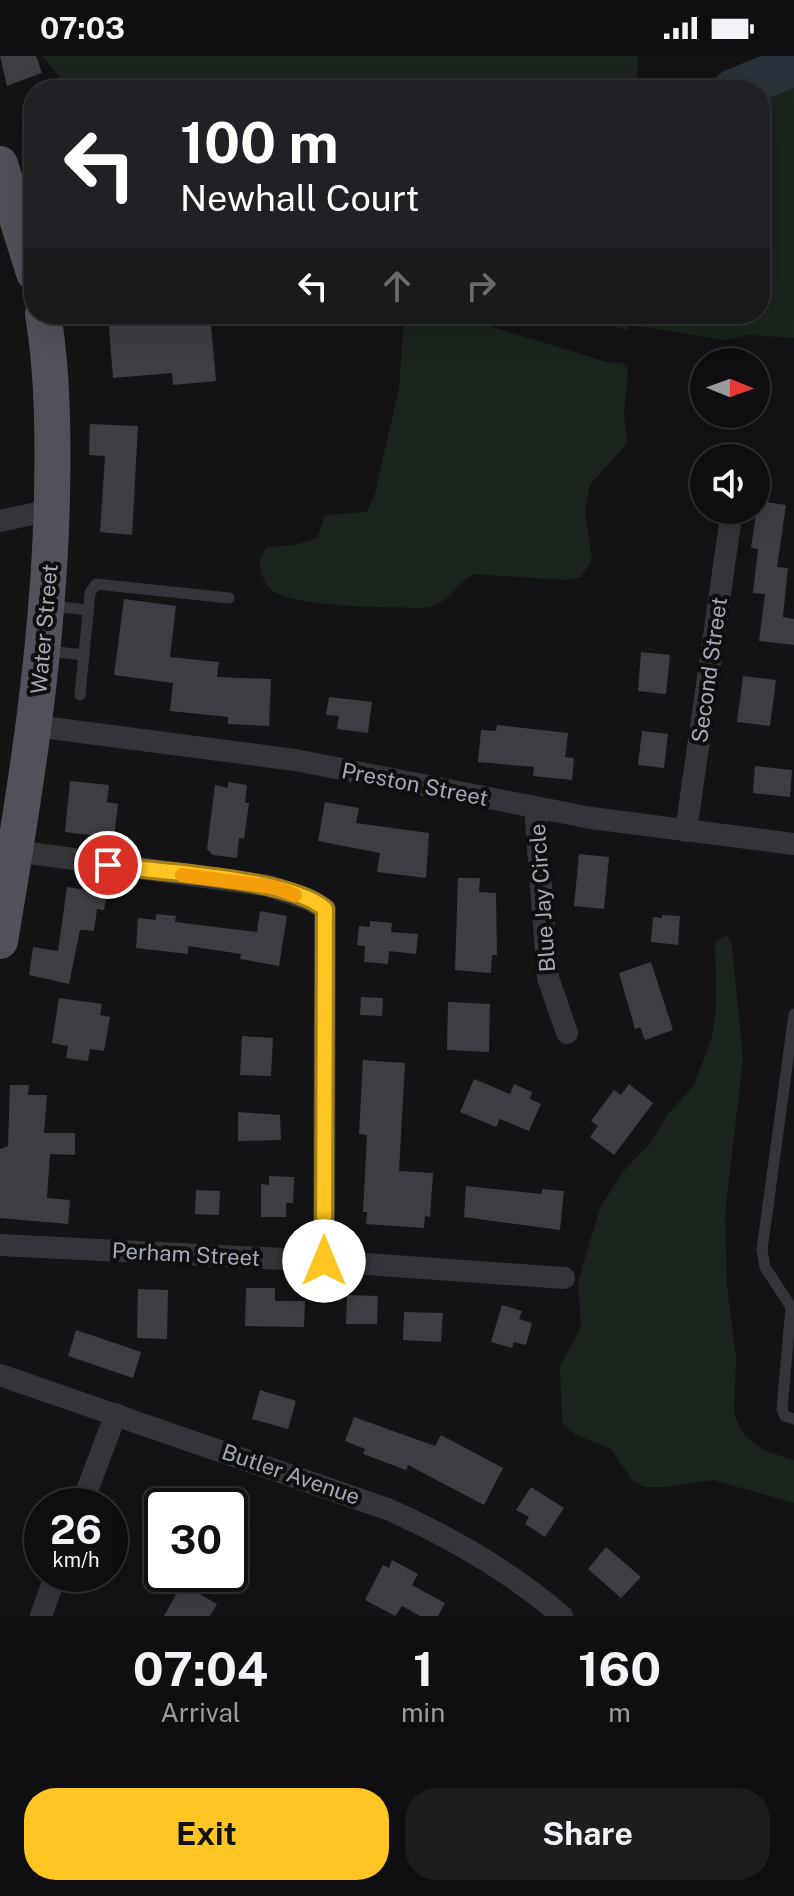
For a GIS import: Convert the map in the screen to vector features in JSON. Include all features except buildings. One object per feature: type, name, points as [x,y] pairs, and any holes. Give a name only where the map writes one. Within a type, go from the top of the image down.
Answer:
[{"type":"main road","points":[[2,175],[24,237]]},
{"type":"main road","name":"Water Street","points":[[0,941],[35,726],[47,606],[51,389],[44,324]]},
{"type":"street","points":[[0,521],[51,510]]},
{"type":"street","name":"Second Street","points":[[686,831],[730,524]]},
{"type":"street","name":"Preston Street","points":[[35,726],[295,760],[535,808],[794,844]]},
{"type":"street","name":"Blue Jay Circle","points":[[535,808],[548,978],[567,1033]]},
{"type":"street","points":[[15,851],[274,887],[325,909],[324,1261]]},
{"type":"street","name":"Perham Street","points":[[0,1245],[324,1261],[564,1278]]},
{"type":"street","name":"Butler Avenue","points":[[0,1375],[319,1483],[431,1528],[502,1570],[562,1616]]},
{"type":"street","points":[[88,1488],[116,1414]]},
{"type":"street","points":[[41,1616],[50,1592]]},
{"type":"lane","points":[[80,695],[91,589],[101,582],[229,598]]},
{"type":"lane","points":[[47,606],[88,610]]},
{"type":"lane","points":[[43,651],[84,655]]},
{"type":"lane","points":[[794,1014],[762,1250],[765,1267],[792,1308],[782,1409],[785,1416],[794,1419]]},
{"type":"shaded area","points":[[42,56],[638,56],[637,80],[62,80]]},
{"type":"shaded area","points":[[794,60],[794,338],[748,335],[725,340],[629,325],[629,331],[604,324],[770,324],[770,80],[742,80]]},
{"type":"shaded area","points":[[403,324],[483,324],[610,363],[622,363],[628,369],[624,414],[627,443],[590,485],[585,511],[592,560],[581,577],[567,580],[474,574],[438,604],[420,608],[345,606],[304,601],[275,592],[265,583],[259,560],[267,547],[295,545],[317,538],[325,515],[366,512],[374,497],[399,388]]},
{"type":"shaded area","points":[[727,935],[732,946],[743,1059],[725,1214],[727,1286],[736,1358],[734,1414],[744,1435],[763,1450],[794,1460],[794,1503],[713,1480],[644,1487],[632,1480],[611,1449],[576,1435],[562,1423],[560,1366],[581,1327],[578,1281],[600,1208],[622,1173],[651,1142],[667,1115],[694,1085],[712,1037],[716,1008],[715,942]]},
{"type":"waterway","points":[[757,80],[794,65]]},
{"type":"slow traffic","points":[[182,875],[274,887],[295,895]]},
{"type":"route","points":[[108,865],[274,887],[325,909],[324,1261]]}]
